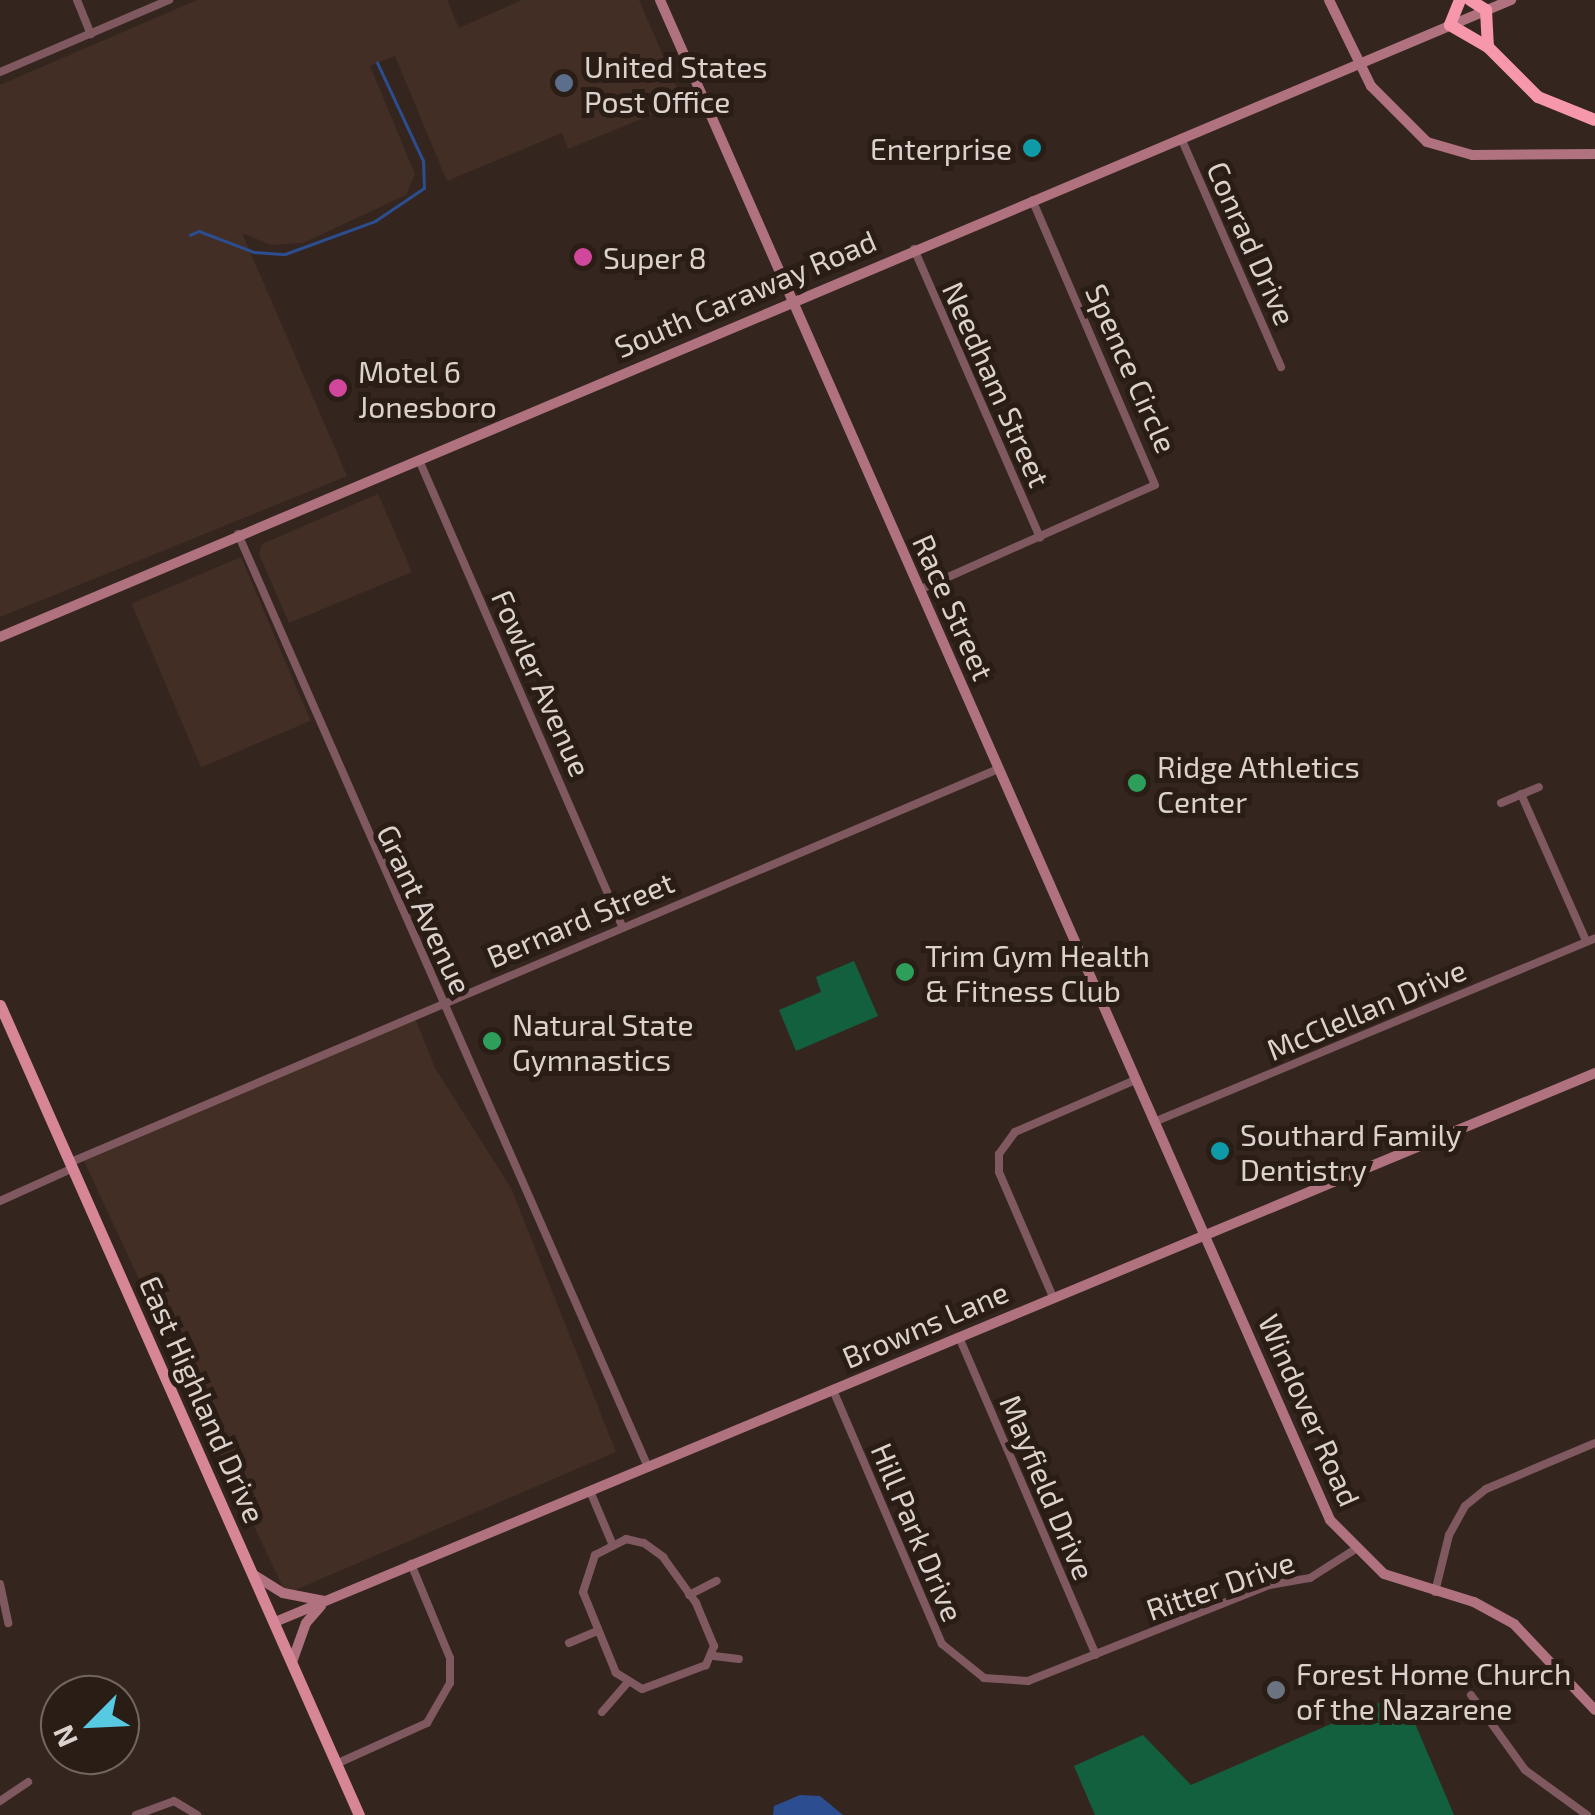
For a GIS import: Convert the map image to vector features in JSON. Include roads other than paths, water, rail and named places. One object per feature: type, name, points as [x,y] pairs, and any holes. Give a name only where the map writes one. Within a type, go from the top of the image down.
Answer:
[{"type":"highway","points":[[1460,0],[1450,25],[1488,47],[1538,97],[1595,120]]},
{"type":"highway","points":[[1470,0],[1486,10],[1488,47]]},
{"type":"main road","name":"East Highland Drive","points":[[0,1005],[359,1815]]},
{"type":"street","points":[[77,0],[91,34]]},
{"type":"street","points":[[0,72],[169,0]]},
{"type":"street","name":"Race Street","points":[[660,0],[1203,1234]]},
{"type":"street","points":[[1329,0],[1359,66],[1413,132],[1445,150],[1595,154]]},
{"type":"street","name":"South Caraway Road","points":[[0,637],[1031,198],[1359,66],[1511,0]]},
{"type":"street","name":"Conrad Drive","points":[[1181,138],[1281,367]]},
{"type":"street","name":"Spence Circle","points":[[920,590],[1147,493],[1156,481],[1031,198]]},
{"type":"street","name":"Needham Street","points":[[913,248],[1040,538]]},
{"type":"street","name":"Fowler Avenue","points":[[420,460],[622,926]]},
{"type":"street","name":"Grant Avenue","points":[[238,534],[648,1467]]},
{"type":"street","name":"Bernard Street","points":[[0,1201],[72,1165],[443,1002],[998,769]]},
{"type":"street","points":[[1502,803],[1539,786]]},
{"type":"street","points":[[1521,794],[1590,939]]},
{"type":"street","name":"McClellan Drive","points":[[1154,1122],[1590,939]]},
{"type":"street","name":"Browns Lane","points":[[275,1622],[1595,1073]]},
{"type":"street","points":[[1053,1297],[1000,1172],[999,1154],[1015,1132],[1135,1080]]},
{"type":"street","name":"Windover Road","points":[[1203,1234],[1312,1482],[1354,1550],[1384,1574],[1474,1602],[1514,1624],[1595,1710]]},
{"type":"street","name":"Mayfield Drive","points":[[959,1337],[1096,1655]]},
{"type":"street","name":"Hill Park Drive","points":[[833,1390],[953,1658],[984,1678],[1006,1683],[1096,1655]]},
{"type":"street","points":[[1434,1592],[1448,1534],[1465,1506],[1486,1489],[1595,1443]]},
{"type":"street","points":[[590,1491],[612,1543]]},
{"type":"street","points":[[626,1684],[597,1631],[583,1581],[592,1558],[612,1543],[651,1546],[689,1595],[714,1656]]},
{"type":"street","name":"Ritter Drive","points":[[1096,1655],[1251,1592],[1310,1578],[1354,1550]]},
{"type":"street","points":[[336,1764],[427,1723],[450,1684],[450,1658],[412,1564]]},
{"type":"street","points":[[254,1575],[283,1593],[325,1601]]},
{"type":"street","points":[[689,1595],[718,1581]]},
{"type":"street","points":[[0,1584],[8,1622]]},
{"type":"street","points":[[292,1662],[306,1623],[325,1601]]},
{"type":"street","points":[[569,1643],[597,1631]]},
{"type":"street","points":[[626,1684],[648,1688],[714,1656],[739,1659]]},
{"type":"street","points":[[602,1712],[626,1684]]},
{"type":"street","points":[[1471,1695],[1525,1770],[1587,1815]]},
{"type":"street","points":[[0,1801],[28,1782]]},
{"type":"street","points":[[136,1815],[174,1801],[197,1815]]},
{"type":"street","points":[[1562,1815],[1567,1803]]},
{"type":"water","points":[[800,1795],[820,1796],[843,1815],[773,1815],[774,1806]]},
{"type":"waterway","points":[[190,235],[199,231],[254,252],[285,254],[375,221],[424,188],[423,161],[377,63]]},
{"type":"place","name":"United States Post Office","points":[[564,83]]},
{"type":"place","name":"Enterprise","points":[[1032,148]]},
{"type":"place","name":"Super 8","points":[[583,257]]},
{"type":"place","name":"Motel 6 Jonesboro","points":[[338,388]]},
{"type":"place","name":"Ridge Athletics Center","points":[[1137,783]]},
{"type":"place","name":"Trim Gym Health & Fitness Club","points":[[905,972]]},
{"type":"place","name":"Natural State Gymnastics","points":[[492,1041]]},
{"type":"place","name":"Southard Family Dentistry","points":[[1220,1151]]},
{"type":"place","name":"Forest Home Church of the Nazarene","points":[[1276,1690]]}]
